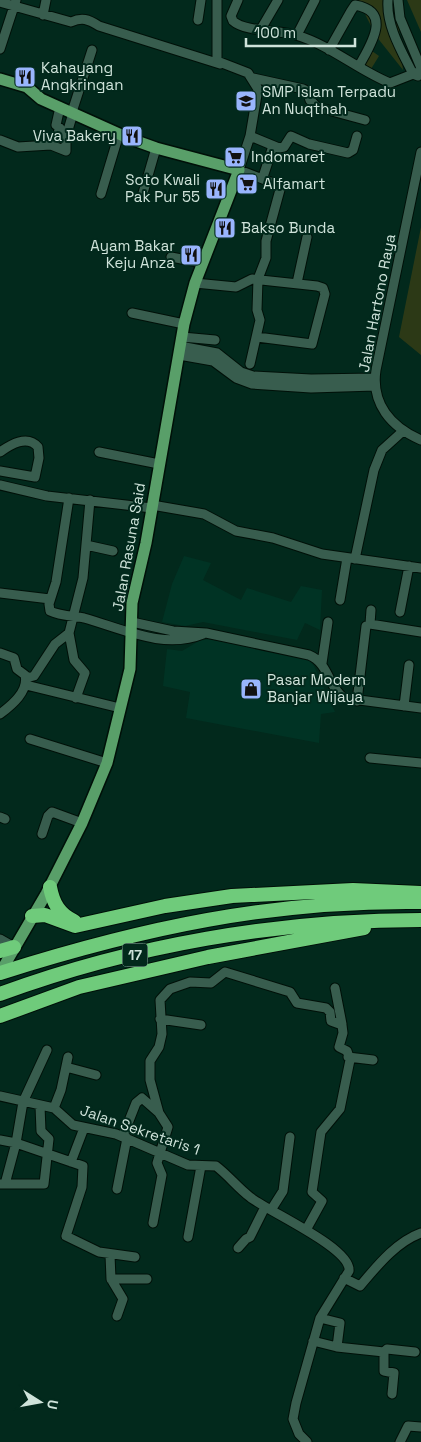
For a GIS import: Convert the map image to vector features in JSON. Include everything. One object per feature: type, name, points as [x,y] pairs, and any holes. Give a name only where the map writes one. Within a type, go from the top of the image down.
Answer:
[{"type":"highway","points":[[50,887],[54,904],[60,912],[76,922],[86,924]]},
{"type":"highway","points":[[32,916],[45,915],[69,925],[86,924],[165,906],[232,896],[353,890],[421,893]]},
{"type":"highway","name":"17","points":[[0,973],[67,952],[140,933],[205,919],[271,909],[421,902]]},
{"type":"highway","points":[[3,1013],[79,987],[208,957],[416,920]]},
{"type":"highway","name":"17","points":[[0,994],[71,971],[143,952],[273,928],[329,923],[416,920]]},
{"type":"highway","points":[[0,952],[14,946]]},
{"type":"main road","points":[[0,79],[27,87],[41,99],[119,134],[156,148],[239,170]]},
{"type":"main road","name":"Jalan Rasuna Said","points":[[0,973],[50,887],[82,823],[107,763],[130,669],[132,603],[144,554],[184,324],[195,283],[239,170]]},
{"type":"street","points":[[43,15],[46,0]]},
{"type":"street","points":[[198,20],[201,0]]},
{"type":"street","points":[[217,0],[216,52],[220,64]]},
{"type":"street","points":[[238,0],[232,10],[233,21],[241,26],[297,35],[390,83],[419,72]]},
{"type":"street","points":[[261,29],[278,0]]},
{"type":"street","points":[[297,35],[315,0]]},
{"type":"street","points":[[388,0],[388,14],[394,33],[419,72]]},
{"type":"street","points":[[398,0],[400,18],[419,72]]},
{"type":"street","points":[[0,2],[15,4],[43,15],[71,22],[76,18],[86,19],[100,27],[248,73],[253,78],[258,89],[250,136],[239,170],[264,177],[281,186],[266,241],[266,258],[258,280],[257,310],[260,318],[250,364]]},
{"type":"street","points":[[0,49],[15,4]]},
{"type":"street","points":[[329,50],[351,11],[355,5],[358,6],[372,14],[377,25],[376,33],[359,66]]},
{"type":"street","points":[[0,140],[18,147],[51,145],[66,151],[66,137],[72,112],[92,50]]},
{"type":"street","points":[[253,78],[303,89],[307,91],[310,100],[317,107],[365,120]]},
{"type":"street","points":[[55,140],[60,128],[56,125],[60,107]]},
{"type":"street","points":[[101,194],[119,134]]},
{"type":"street","points":[[250,136],[282,148],[291,136],[309,144],[348,153],[353,150],[357,136]]},
{"type":"street","points":[[264,177],[273,146]]},
{"type":"street","points":[[144,193],[156,148]]},
{"type":"street","name":"Jalan Hartono Raya","points":[[421,152],[375,382],[379,404],[385,414],[404,431],[421,440]]},
{"type":"street","points":[[297,283],[307,237]]},
{"type":"street","points":[[171,257],[203,262]]},
{"type":"street","points":[[195,283],[234,287],[246,280],[258,280],[317,286],[324,290],[312,344],[257,337]]},
{"type":"street","points":[[132,313],[184,324]]},
{"type":"street","points":[[181,346],[216,340]]},
{"type":"street","points":[[181,346],[217,353],[241,372],[253,376],[375,382]]},
{"type":"street","points":[[340,600],[374,470],[382,450],[404,431]]},
{"type":"street","points":[[0,452],[13,443],[26,441],[38,447],[39,458],[35,477],[0,471]]},
{"type":"street","points":[[99,452],[159,464]]},
{"type":"street","points":[[0,485],[46,496],[152,506],[204,514],[236,531],[273,538],[322,554],[421,568]]},
{"type":"street","points":[[69,498],[56,582],[50,599],[49,606],[52,612],[131,627],[206,633],[309,654],[322,663],[341,696],[357,701],[421,708]]},
{"type":"street","points":[[76,698],[85,673],[74,660],[70,633],[83,578],[90,500]]},
{"type":"street","points":[[86,544],[113,551]]},
{"type":"street","points":[[400,612],[409,566]]},
{"type":"street","points":[[0,593],[50,599]]},
{"type":"street","points":[[371,610],[370,624],[421,632]]},
{"type":"street","points":[[322,663],[328,622]]},
{"type":"street","points":[[357,701],[366,626]]},
{"type":"street","points":[[131,627],[160,639],[188,640],[206,633]]},
{"type":"street","points":[[160,639],[161,629]]},
{"type":"street","points":[[0,714],[17,699],[26,681],[34,676],[55,644],[70,633]]},
{"type":"street","points":[[0,653],[14,658],[17,669],[26,681],[76,698],[120,708]]},
{"type":"street","points":[[404,706],[409,665]]},
{"type":"street","points":[[30,739],[107,763]]},
{"type":"street","points":[[370,758],[421,763]]},
{"type":"street","points":[[42,834],[48,816],[52,812],[82,823]]},
{"type":"street","points":[[0,939],[14,946]]},
{"type":"street","points":[[159,1113],[150,1072],[152,1057],[160,1042],[160,1000],[170,989],[190,982],[211,983],[225,972],[290,992],[297,1004],[326,1008],[330,1012],[331,1021],[342,1024]]},
{"type":"street","points":[[306,1230],[322,1201],[312,1192],[321,1132],[339,1114],[350,1060],[347,1051],[339,1047],[343,1033],[335,988]]},
{"type":"street","points":[[160,1019],[201,1025]]},
{"type":"street","points":[[40,1106],[40,1129],[49,1139],[44,1184],[3,1184],[16,1143],[23,1102],[46,1050]]},
{"type":"street","points":[[348,1057],[373,1060]]},
{"type":"street","points":[[0,1096],[54,1108],[68,1058]]},
{"type":"street","points":[[66,1067],[96,1075]]},
{"type":"street","points":[[117,1190],[125,1137],[136,1103],[142,1098],[159,1113],[168,1127],[159,1152],[157,1165],[162,1176],[154,1223]]},
{"type":"street","name":"Jalan Sekretaris 1","points":[[54,1108],[73,1125],[125,1137],[188,1165],[216,1166],[251,1198],[306,1230],[348,1263],[349,1268],[344,1278]]},
{"type":"street","points":[[71,1162],[84,1128]]},
{"type":"street","points":[[238,1248],[250,1237],[268,1208],[283,1191],[290,1137]]},
{"type":"street","points":[[0,1140],[16,1143],[81,1164],[84,1171],[82,1187],[66,1236],[82,1242],[93,1250],[110,1255],[135,1257]]},
{"type":"street","points":[[188,1237],[201,1166]]},
{"type":"street","points":[[307,1442],[296,1438],[293,1419],[320,1318],[344,1278],[360,1286],[384,1258],[404,1242],[421,1233]]},
{"type":"street","points":[[110,1255],[111,1279],[123,1299],[117,1316]]},
{"type":"street","points":[[111,1279],[147,1279]]},
{"type":"street","points":[[320,1318],[340,1323],[337,1347]]},
{"type":"street","points":[[313,1341],[337,1347],[384,1352],[387,1349],[415,1352]]},
{"type":"street","points":[[384,1352],[384,1371],[394,1373],[392,1394]]},
{"type":"street","points":[[400,1442],[406,1428],[410,1425],[421,1428]]},
{"type":"shaded area","points":[[358,0],[396,0],[403,70],[376,36]]},
{"type":"shaded area","points":[[407,0],[421,0],[421,32]]},
{"type":"shaded area","points":[[372,51],[379,56],[371,69],[364,65]]},
{"type":"shaded area","points":[[421,227],[421,355],[399,337]]},
{"type":"shaded area","points":[[184,556],[211,563],[203,580],[241,600],[247,588],[291,602],[301,586],[322,590],[320,630],[305,623],[297,640],[203,622],[185,626],[162,622],[172,584]]},
{"type":"shaded area","name":"Pasar Modern Banjar Wijaya","points":[[209,639],[309,660],[314,666],[335,712],[321,714],[319,743],[186,718],[190,692],[163,686],[167,649],[182,651],[199,641]]},
{"type":"place","name":"Kahayang Angkringan","points":[[25,77]]},
{"type":"place","name":"SMP Islam Terpadu An Nuqthah","points":[[246,101]]},
{"type":"place","name":"Viva Bakery","points":[[132,136]]},
{"type":"place","name":"Indomaret","points":[[235,157]]},
{"type":"place","name":"Alfamart","points":[[247,184]]},
{"type":"place","name":"Soto Kwali Pak Pur 55","points":[[216,189]]},
{"type":"place","name":"Bakso Bunda","points":[[225,228]]},
{"type":"place","name":"Ayam Bakar Keju Anza","points":[[191,255]]},
{"type":"place","name":"Pasar Modern Banjar Wijaya","points":[[251,689]]}]
